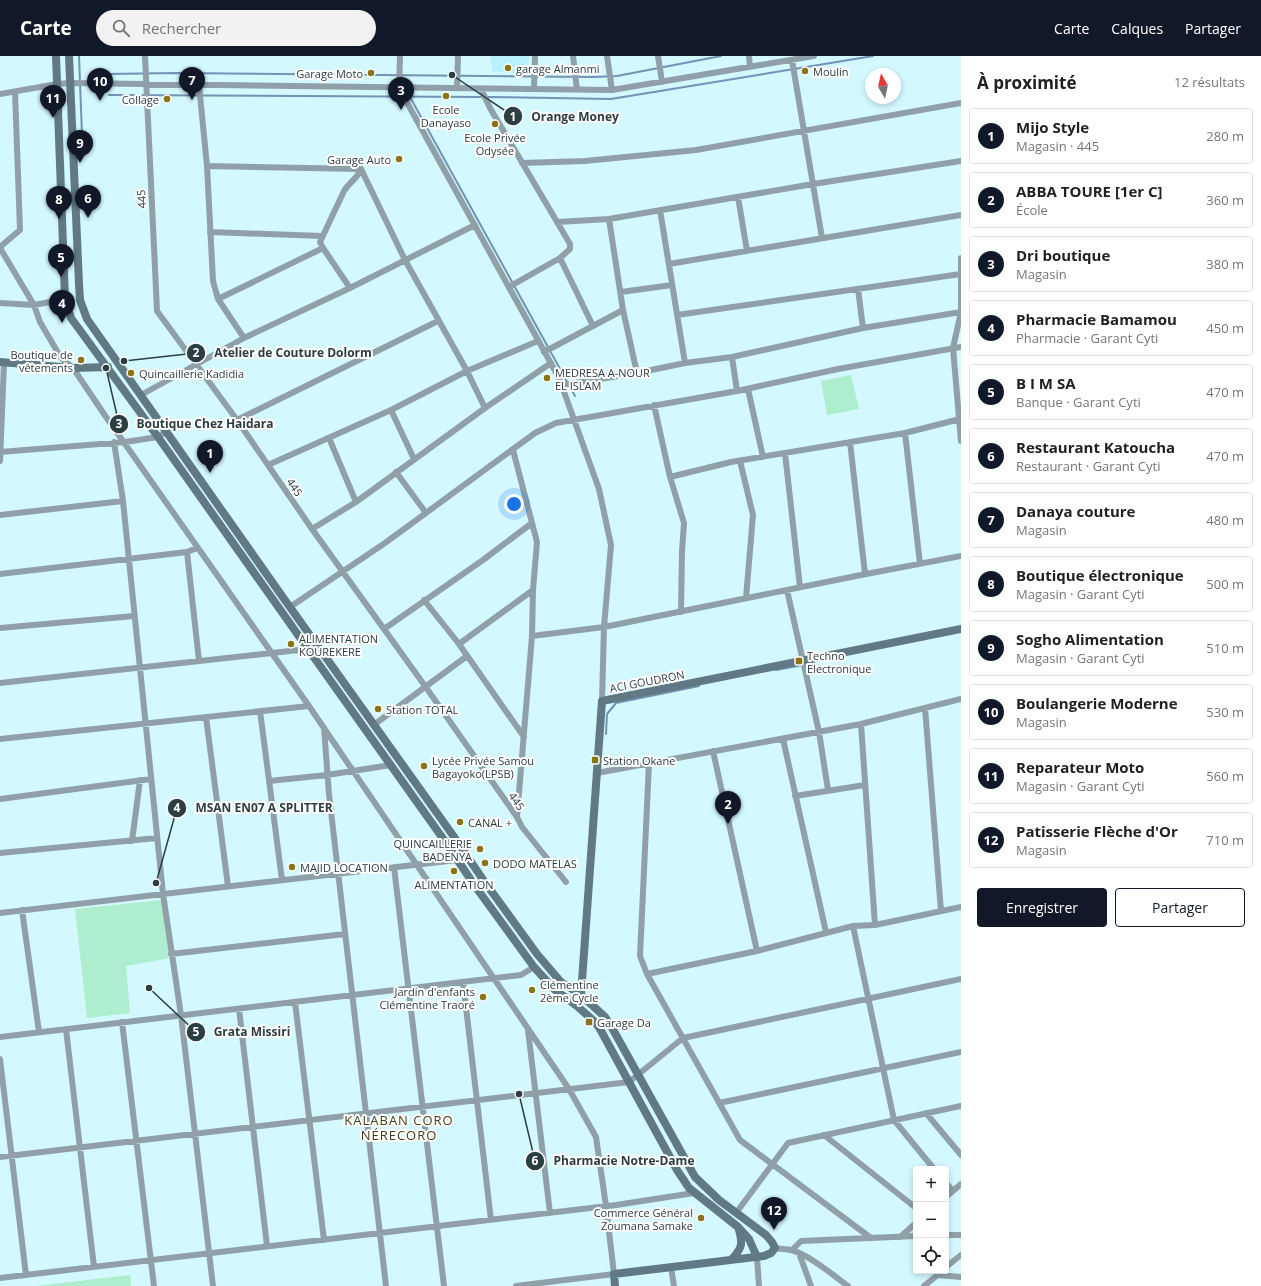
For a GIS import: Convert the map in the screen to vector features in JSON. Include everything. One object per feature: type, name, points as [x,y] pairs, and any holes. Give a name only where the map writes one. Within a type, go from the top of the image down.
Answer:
[{"type":"main road","points":[[56,56],[65,300],[71,318],[158,437],[534,967],[554,989],[577,1006],[595,1022],[600,1029],[677,1170],[689,1188],[738,1227],[749,1239],[757,1257]]},
{"type":"main road","points":[[69,56],[80,300],[87,319],[290,607],[375,724],[484,881],[542,960],[562,982],[581,995],[608,1022],[695,1177],[707,1190],[766,1235],[775,1248],[771,1253],[757,1257],[614,1274],[616,1286]]},
{"type":"main road","points":[[2,362],[74,368],[108,367]]},
{"type":"main road","name":"ACI GOUDRON","points":[[581,995],[602,701],[961,629]]},
{"type":"main road","points":[[732,1260],[738,1253],[741,1246],[742,1240],[738,1227]]},
{"type":"street","name":"445","points":[[145,56],[157,311],[237,420],[342,572],[425,686],[517,817],[522,827],[566,882]]},
{"type":"street","points":[[400,56],[399,88],[476,225],[562,385],[599,489],[611,545],[604,627],[602,701]]},
{"type":"street","points":[[457,88],[458,56]]},
{"type":"street","points":[[534,89],[535,56]]},
{"type":"street","points":[[573,56],[577,90]]},
{"type":"street","points":[[607,56],[612,90]]},
{"type":"street","points":[[658,56],[662,82]]},
{"type":"street","points":[[748,56],[750,67]]},
{"type":"street","points":[[0,94],[70,83],[612,90],[792,60],[800,57],[814,56]]},
{"type":"street","points":[[792,60],[822,238]]},
{"type":"street","points":[[199,85],[207,166],[213,281],[218,298],[244,338]]},
{"type":"street","points":[[482,89],[490,108],[570,244],[570,249],[560,258],[509,287]]},
{"type":"street","points":[[15,92],[20,230],[0,247],[34,305],[40,322],[61,358],[74,368],[197,548],[273,653],[324,727],[569,1090],[596,1137],[614,1274],[556,1284],[516,1286]]},
{"type":"street","points":[[522,163],[585,161],[696,150],[961,103]]},
{"type":"street","points":[[557,222],[609,219],[813,184],[961,161]]},
{"type":"street","points":[[207,166],[360,169]]},
{"type":"street","points":[[350,288],[320,242],[344,191],[347,186],[357,178],[360,169]]},
{"type":"street","points":[[360,169],[405,260],[467,372],[485,408]]},
{"type":"street","points":[[738,197],[747,250]]},
{"type":"street","points":[[660,210],[685,363]]},
{"type":"street","points":[[669,264],[961,214]]},
{"type":"street","points":[[609,219],[623,310],[637,373]]},
{"type":"street","points":[[141,395],[244,338],[350,288],[476,225]]},
{"type":"street","points":[[210,232],[322,236]]},
{"type":"street","points":[[218,298],[323,248]]},
{"type":"street","points":[[560,258],[593,326]]},
{"type":"street","points":[[961,258],[961,312],[953,348],[961,441]]},
{"type":"street","points":[[677,316],[960,274]]},
{"type":"street","points":[[621,292],[672,285]]},
{"type":"street","points":[[858,289],[863,328]]},
{"type":"street","points":[[0,302],[34,305],[65,300]]},
{"type":"street","points":[[544,352],[623,310]]},
{"type":"street","points":[[562,385],[637,373],[685,363],[732,357],[863,328],[961,312]]},
{"type":"street","points":[[237,420],[438,321]]},
{"type":"street","points":[[268,465],[391,410],[467,372],[538,341]]},
{"type":"street","points":[[290,607],[426,514],[535,433],[556,423],[748,389],[838,369],[961,347]]},
{"type":"street","points":[[732,357],[737,391]]},
{"type":"street","points":[[0,461],[2,362]]},
{"type":"street","points":[[312,529],[356,502],[485,408],[551,363]]},
{"type":"street","points":[[748,389],[763,457]]},
{"type":"street","points":[[654,405],[670,476],[684,523],[681,612]]},
{"type":"street","points":[[391,410],[414,459]]},
{"type":"street","points":[[670,476],[740,461],[905,433],[960,419]]},
{"type":"street","points":[[0,452],[125,442],[158,437],[167,431]]},
{"type":"street","points":[[905,433],[920,564]]},
{"type":"street","points":[[330,438],[356,502]]},
{"type":"street","points":[[114,442],[123,501],[163,894],[181,1015],[214,1286]]},
{"type":"street","points":[[850,442],[865,574]]},
{"type":"street","points":[[512,450],[538,542],[533,590],[532,636],[517,817]]},
{"type":"street","points":[[785,453],[800,587]]},
{"type":"street","points":[[740,461],[753,515],[746,598]]},
{"type":"street","points":[[396,472],[426,514]]},
{"type":"street","points":[[0,515],[123,501]]},
{"type":"street","points":[[384,629],[483,560],[532,523]]},
{"type":"street","points":[[0,574],[128,560],[187,552],[197,548]]},
{"type":"street","points":[[187,552],[199,661]]},
{"type":"street","points":[[532,636],[604,627],[961,556]]},
{"type":"street","points":[[459,644],[533,590]]},
{"type":"street","points":[[787,590],[818,732],[828,790]]},
{"type":"street","points":[[424,600],[459,644],[524,737]]},
{"type":"street","points":[[0,628],[134,616]]},
{"type":"street","points":[[0,683],[308,649]]},
{"type":"street","points":[[375,724],[466,656]]},
{"type":"street","points":[[597,773],[861,724],[961,699]]},
{"type":"street","points":[[0,739],[309,706]]},
{"type":"street","points":[[925,708],[941,911]]},
{"type":"street","points":[[260,711],[282,880]]},
{"type":"street","points":[[206,717],[228,886]]},
{"type":"street","points":[[861,724],[875,925]]},
{"type":"street","points":[[324,727],[327,775],[386,1286]]},
{"type":"street","points":[[783,739],[826,932]]},
{"type":"street","points":[[713,751],[757,951]]},
{"type":"street","points":[[649,763],[640,956],[647,974],[740,1140],[871,1238]]},
{"type":"street","points":[[269,781],[327,775],[391,765]]},
{"type":"street","points":[[0,799],[151,779]]},
{"type":"street","points":[[132,841],[140,780]]},
{"type":"street","points":[[795,796],[865,785]]},
{"type":"street","points":[[0,853],[157,838]]},
{"type":"street","points":[[0,913],[457,860]]},
{"type":"street","points":[[394,867],[444,1286]]},
{"type":"street","points":[[647,974],[757,951],[853,926],[875,925],[961,907]]},
{"type":"street","points":[[22,910],[39,1032]]},
{"type":"street","points":[[853,926],[894,1120],[932,1166]]},
{"type":"street","points":[[171,954],[345,934]]},
{"type":"street","points":[[0,1037],[521,975],[534,967]]},
{"type":"street","points":[[0,1156],[629,1082],[683,1038],[961,979]]},
{"type":"street","points":[[463,982],[492,1220]]},
{"type":"street","points":[[577,1006],[581,995]]},
{"type":"street","points":[[295,1002],[324,1240]]},
{"type":"street","points":[[239,1008],[267,1246]]},
{"type":"street","points":[[122,1022],[154,1286]]},
{"type":"street","points":[[66,1029],[94,1267]]},
{"type":"street","points":[[528,1029],[550,1213]]},
{"type":"street","points":[[719,1103],[961,1052]]},
{"type":"street","points":[[0,1059],[2,1093],[26,1275]]},
{"type":"street","points":[[736,1213],[788,1143],[961,1106]]},
{"type":"street","points":[[926,1113],[961,1155]]},
{"type":"street","points":[[824,1135],[913,1206]]},
{"type":"street","points":[[949,1194],[961,1184]]},
{"type":"street","points":[[949,1186],[953,1191]]},
{"type":"street","points":[[0,1278],[550,1213],[694,1193]]},
{"type":"street","points":[[900,1237],[913,1226]]},
{"type":"street","points":[[949,1235],[961,1234]]},
{"type":"street","points":[[792,1250],[801,1241],[913,1236]]},
{"type":"street","points":[[775,1248],[792,1250],[799,1253],[848,1286]]},
{"type":"street","points":[[799,1253],[811,1286]]},
{"type":"street","points":[[949,1265],[961,1255]]},
{"type":"street","points":[[757,1257],[759,1286]]},
{"type":"street","points":[[671,1267],[674,1286]]},
{"type":"street","points":[[924,1286],[938,1274]]},
{"type":"street","points":[[946,1274],[961,1276]]},
{"type":"shaded area","points":[[490,56],[529,56],[528,74],[493,72]]},
{"type":"green space","points":[[851,375],[859,409],[827,415],[821,381]]},
{"type":"green space","points":[[162,900],[170,958],[126,966],[130,1013],[87,1018],[75,909]]},
{"type":"green space","points":[[130,1275],[131,1286],[36,1286]]},
{"type":"waterway","points":[[79,56],[82,135]]},
{"type":"waterway","points":[[107,74],[176,73],[593,77],[617,76],[721,56]]},
{"type":"waterway","points":[[487,97],[611,99],[873,56]]},
{"type":"waterway","points":[[109,95],[483,97]]},
{"type":"waterway","points":[[410,97],[575,396]]},
{"type":"waterway","points":[[776,670],[803,665]]},
{"type":"waterway","points":[[606,734],[607,714],[616,703],[699,686]]},
{"type":"place","name":"garage Almanmi","points":[[508,68]]},
{"type":"place","name":"Moulin","points":[[805,71]]},
{"type":"place","name":"Garage Moto","points":[[371,73]]},
{"type":"place","name":"Orange Money","points":[[452,75]]},
{"type":"place","name":"Ecole Danayaso","points":[[446,96]]},
{"type":"place","name":"Collage","points":[[167,99]]},
{"type":"place","name":"Danaya couture","points":[[192,100]]},
{"type":"place","name":"Boulangerie Moderne","points":[[100,101]]},
{"type":"place","name":"Dri boutique","points":[[401,110]]},
{"type":"place","name":"Reparateur Moto","points":[[53,118]]},
{"type":"place","name":"Ecole Privée Odysée","points":[[495,124]]},
{"type":"place","name":"Garage Auto","points":[[399,159]]},
{"type":"place","name":"Sogho Alimentation","points":[[80,163]]},
{"type":"place","name":"Restaurant Katoucha","points":[[88,218]]},
{"type":"place","name":"Boutique électronique","points":[[59,219]]},
{"type":"place","name":"B I M SA","points":[[61,277]]},
{"type":"place","name":"Pharmacie Bamamou","points":[[62,323]]},
{"type":"place","name":"Boutique de vêtements","points":[[81,360]]},
{"type":"place","name":"Atelier de Couture Dolorm","points":[[124,361]]},
{"type":"place","name":"Boutique Chez Haidara","points":[[106,368]]},
{"type":"place","name":"Quincaillerie Kadidia","points":[[131,373]]},
{"type":"place","name":"MEDRESA A-NOUR EL ISLAM","points":[[547,378]]},
{"type":"place","name":"Mijo Style","points":[[210,473]]},
{"type":"place","name":"ALIMENTATION KOUREKERE","points":[[291,644]]},
{"type":"place","name":"Techno Electronique","points":[[799,661]]},
{"type":"place","name":"Station TOTAL","points":[[378,709]]},
{"type":"place","name":"Station Okane","points":[[595,760]]},
{"type":"place","name":"Lycée Privée Samou Bagayoko(LPSB)","points":[[424,766]]},
{"type":"place","name":"CANAL +","points":[[460,822]]},
{"type":"place","name":"ABBA TOURE [1er C]","points":[[728,824]]},
{"type":"place","name":"QUINCAILLERIE BADENYA","points":[[480,849]]},
{"type":"place","name":"DODO MATELAS","points":[[485,863]]},
{"type":"place","name":"MAJID LOCATION","points":[[292,867]]},
{"type":"place","name":"ALIMENTATION","points":[[454,871]]},
{"type":"place","name":"MSAN EN07 A SPLITTER","points":[[156,883]]},
{"type":"place","name":"Grata Missiri","points":[[149,988]]},
{"type":"place","name":"Clémentine 2ème Cycle","points":[[532,990]]},
{"type":"place","name":"Jardin d'enfants Clémentine Traoré","points":[[483,997]]},
{"type":"place","name":"Garage Da","points":[[589,1022]]},
{"type":"place","name":"Pharmacie Notre-Dame","points":[[519,1094]]},
{"type":"place","name":"Commerce Général Zoumana Samake","points":[[701,1218]]},
{"type":"place","name":"Patisserie Flèche d'Or","points":[[774,1230]]},
{"type":"district","name":"KALABAN CORO NÉRECORO","points":[[399,1128]]}]
